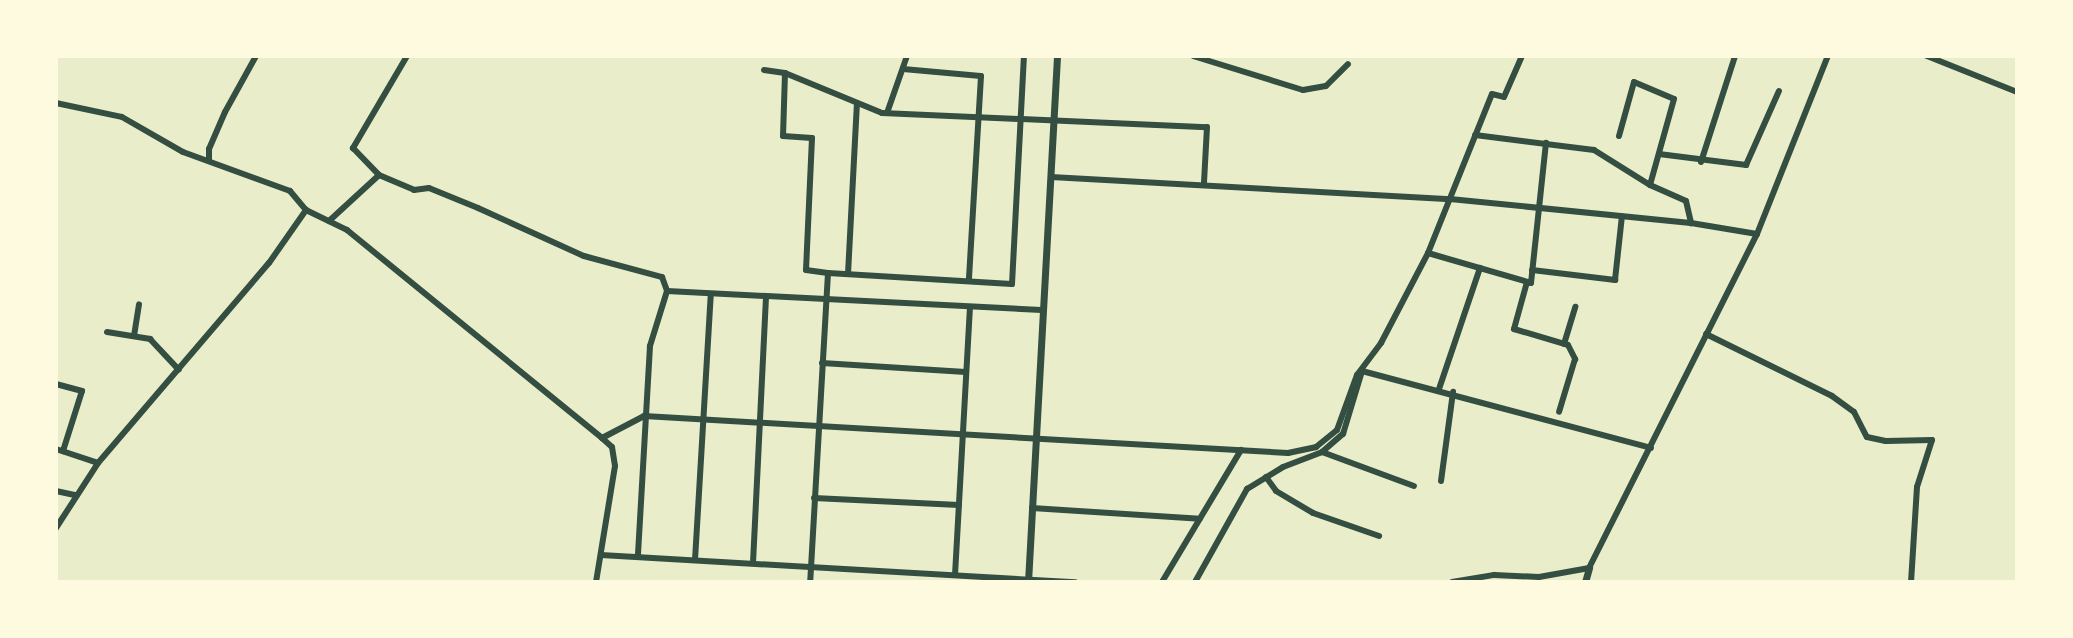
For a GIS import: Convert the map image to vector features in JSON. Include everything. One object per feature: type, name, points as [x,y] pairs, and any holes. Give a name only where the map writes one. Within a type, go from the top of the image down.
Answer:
[{"type":"street","points":[[209,160],[209,149],[225,112],[256,56]]},
{"type":"street","points":[[407,56],[353,148],[379,175],[414,190],[429,188],[584,256],[662,277],[667,291],[650,346],[638,557]]},
{"type":"street","points":[[887,113],[907,56]]},
{"type":"street","points":[[785,73],[783,136],[812,138],[806,270],[1012,284],[1024,56]]},
{"type":"street","points":[[1028,581],[1057,56]]},
{"type":"street","points":[[1192,56],[1303,90],[1326,86],[1348,64]]},
{"type":"street","points":[[1195,582],[1247,489],[1266,477],[1322,452],[1336,442],[1349,423],[1362,371],[1428,253],[1492,94],[1504,96],[1522,56]]},
{"type":"street","points":[[1701,162],[1735,56]]},
{"type":"street","points":[[1585,582],[1589,568],[1756,234],[1828,56]]},
{"type":"street","points":[[1927,56],[2017,92]]},
{"type":"street","points":[[903,69],[981,76],[969,281]]},
{"type":"street","points":[[764,70],[785,73],[887,113],[1021,121],[1207,127],[1204,183]]},
{"type":"street","points":[[1619,136],[1634,82],[1674,99],[1650,185]]},
{"type":"street","points":[[1659,154],[1701,162],[1746,165],[1779,92]]},
{"type":"street","points":[[56,103],[122,117],[183,152],[290,191],[306,210],[347,230],[602,438],[612,447],[615,466],[596,582]]},
{"type":"street","points":[[848,274],[857,103]]},
{"type":"street","points":[[1475,135],[1594,150],[1650,185],[1686,201],[1691,223]]},
{"type":"street","points":[[1428,253],[1531,283],[1546,144]]},
{"type":"street","points":[[329,221],[379,175]]},
{"type":"street","points":[[1051,177],[1204,183],[1450,199],[1691,223],[1756,234]]},
{"type":"street","points":[[56,528],[98,463],[296,230],[306,210]]},
{"type":"street","points":[[1532,270],[1615,280],[1622,216]]},
{"type":"street","points":[[1439,389],[1480,268]]},
{"type":"street","points":[[810,582],[828,273]]},
{"type":"street","points":[[1527,282],[1514,329],[1564,344],[1575,359],[1559,412]]},
{"type":"street","points":[[667,291],[1042,310]]},
{"type":"street","points":[[695,560],[710,294]]},
{"type":"street","points":[[752,563],[766,297]]},
{"type":"street","points":[[134,336],[139,304]]},
{"type":"street","points":[[955,575],[970,307]]},
{"type":"street","points":[[1564,344],[1575,307]]},
{"type":"street","points":[[107,332],[150,339],[179,370]]},
{"type":"street","points":[[1706,334],[1832,396],[1854,412],[1867,437],[1886,441],[1932,440],[1917,487],[1911,582]]},
{"type":"street","points":[[822,363],[966,372]]},
{"type":"street","points":[[602,438],[644,416],[1241,450],[1303,451],[1328,440],[1343,418],[1356,375],[1362,371],[1453,392],[1651,448]]},
{"type":"street","points":[[56,384],[82,391],[60,450],[98,463]]},
{"type":"street","points":[[1441,481],[1453,392]]},
{"type":"street","points":[[1162,582],[1241,450]]},
{"type":"street","points":[[1322,452],[1414,486]]},
{"type":"street","points":[[1266,477],[1276,491],[1312,513],[1379,537]]},
{"type":"street","points":[[56,491],[75,495]]},
{"type":"street","points":[[814,498],[959,505]]},
{"type":"street","points":[[1032,508],[1200,519]]},
{"type":"street","points":[[601,555],[1075,582]]},
{"type":"street","points":[[1452,582],[1494,575],[1539,577],[1589,568]]}]
